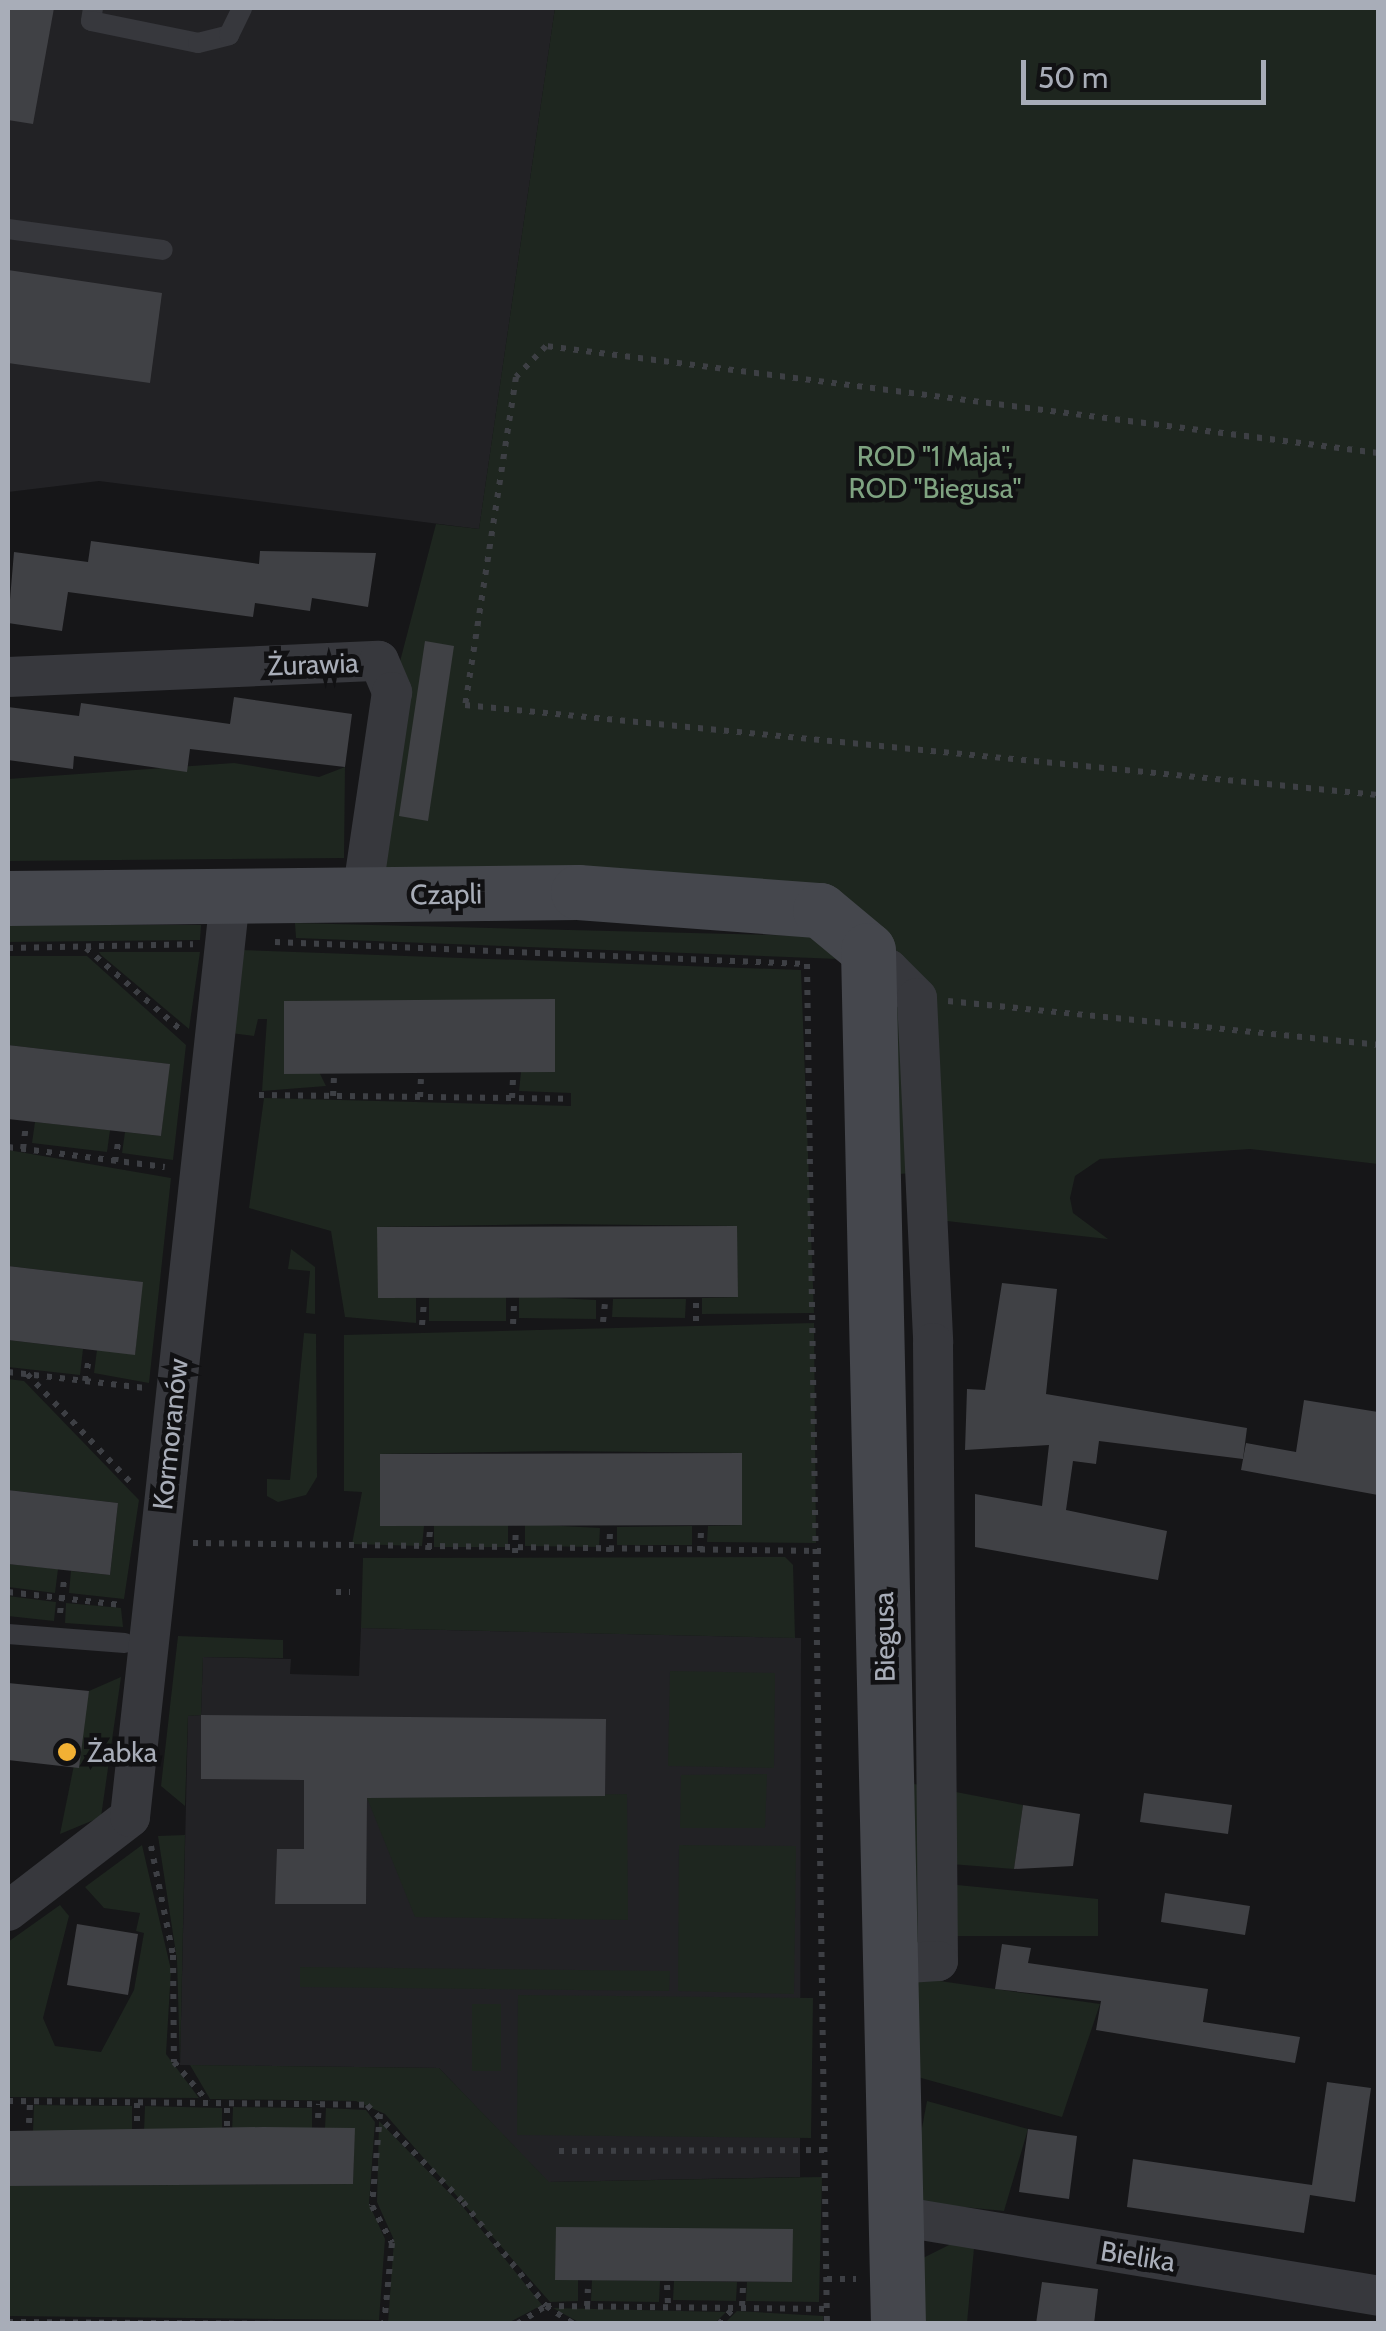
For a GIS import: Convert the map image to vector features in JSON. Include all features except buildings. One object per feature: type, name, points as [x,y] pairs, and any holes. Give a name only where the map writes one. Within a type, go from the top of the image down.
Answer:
[{"type":"street","name":"Żurawia","points":[[8,677],[379,661],[392,692],[362,896]]},
{"type":"street","name":"Czapli","points":[[8,898],[227,920],[362,896],[578,892],[820,910],[868,959]]},
{"type":"street","name":"Kormoranów","points":[[8,1911],[130,1816],[227,920]]},
{"type":"street","points":[[868,959],[888,968],[917,998],[934,1343],[938,1962],[892,1964]]},
{"type":"street","name":"Biegusa","points":[[868,959],[898,2324]]},
{"type":"street","name":"Bielika","points":[[897,2216],[1378,2296]]},
{"type":"lane","points":[[92,14],[198,43],[229,36],[242,8]]},
{"type":"lane","points":[[8,229],[163,250]]},
{"type":"lane","points":[[8,1634],[125,1643]]},
{"type":"path","points":[[1378,453],[546,346],[516,378],[465,705],[1378,795]]},
{"type":"path","points":[[8,948],[86,948],[227,920],[808,964],[830,2150],[827,2324]]},
{"type":"path","points":[[86,948],[194,1040]]},
{"type":"path","points":[[917,998],[1378,1045]]},
{"type":"path","points":[[333,1096],[334,1078]]},
{"type":"path","points":[[512,1078],[512,1098]]},
{"type":"path","points":[[420,1097],[421,1079]]},
{"type":"path","points":[[258,1095],[570,1099]]},
{"type":"path","points":[[23,1149],[26,1126]]},
{"type":"path","points":[[115,1162],[119,1138]]},
{"type":"path","points":[[8,1147],[179,1169]]},
{"type":"path","points":[[422,1325],[424,1302]]},
{"type":"path","points":[[514,1302],[514,1324]]},
{"type":"path","points":[[696,1303],[696,1320]]},
{"type":"path","points":[[603,1322],[605,1304]]},
{"type":"path","points":[[85,1381],[89,1359]]},
{"type":"path","points":[[8,1372],[156,1389]]},
{"type":"path","points":[[27,1374],[146,1498]]},
{"type":"path","points":[[515,1553],[516,1528]]},
{"type":"path","points":[[428,1550],[430,1530]]},
{"type":"path","points":[[608,1552],[610,1531]]},
{"type":"path","points":[[700,1551],[701,1531]]},
{"type":"path","points":[[182,1543],[515,1553],[821,1551]]},
{"type":"path","points":[[62,1598],[64,1580]]},
{"type":"path","points":[[8,1592],[130,1606]]},
{"type":"path","points":[[336,1592],[350,1592]]},
{"type":"path","points":[[150,1838],[172,1955],[174,2062],[209,2103]]},
{"type":"path","points":[[8,2101],[318,2104],[380,2114],[546,2306],[574,2324]]},
{"type":"path","points":[[30,2101],[30,2123]]},
{"type":"path","points":[[137,2102],[137,2125]]},
{"type":"path","points":[[227,2126],[228,2104]]},
{"type":"path","points":[[318,2104],[318,2118]]},
{"type":"path","points":[[380,2114],[372,2206],[392,2242],[384,2324]]},
{"type":"path","points":[[559,2151],[830,2150]]},
{"type":"path","points":[[827,2278],[868,2279]]},
{"type":"path","points":[[667,2285],[668,2306]]},
{"type":"path","points":[[719,2324],[739,2306],[743,2286]]},
{"type":"path","points":[[587,2306],[588,2288]]},
{"type":"path","points":[[517,2324],[546,2306],[827,2309]]},
{"type":"path","points":[[8,2322],[315,2324]]},
{"type":"shaded area","points":[[8,8],[555,8],[479,529],[99,481],[8,492]]},
{"type":"shaded area","points":[[361,1628],[801,1638],[800,2177],[548,2182],[439,2068],[180,2065],[188,1716],[201,1715],[203,1657],[291,1659],[290,1674],[359,1676]]},
{"type":"green space","name":"ROD \"1 Maja\", ROD \"Biegusa\"","points":[[555,8],[1378,8],[1378,1164],[1250,1149],[1100,1159],[1075,1176],[1070,1198],[1073,1213],[1108,1239],[929,1219],[926,1172],[873,1176],[851,926],[362,896],[392,692],[436,524],[479,529]]},
{"type":"green space","points":[[234,763],[319,777],[345,767],[344,858],[8,861],[8,779]]},
{"type":"green space","points":[[295,923],[809,936],[839,959],[296,938]]},
{"type":"green space","points":[[8,925],[201,925],[200,940],[8,942]]},
{"type":"green space","points":[[239,950],[801,970],[814,1313],[702,1314],[702,1298],[738,1297],[736,1226],[557,1224],[378,1227],[378,1298],[416,1298],[416,1323],[345,1317],[331,1231],[249,1208],[264,1098],[571,1106],[571,1093],[519,1091],[521,1072],[555,1072],[555,1000],[284,1001],[326,1086],[262,1091],[267,1019],[258,1019],[254,1036],[231,1033]]},
{"type":"green space","points":[[99,952],[200,952],[189,1029],[101,955]]},
{"type":"green space","points":[[8,956],[87,956],[186,1045],[173,1160],[122,1153],[125,1132],[161,1136],[169,1064],[8,1045]]},
{"type":"green space","points":[[35,1122],[110,1130],[107,1152],[32,1143]]},
{"type":"green space","points":[[8,1150],[171,1178],[149,1383],[94,1373],[97,1350],[135,1354],[142,1282],[8,1266]]},
{"type":"green space","points":[[291,1249],[315,1267],[315,1314],[306,1313],[310,1271],[288,1269]]},
{"type":"green space","points":[[519,1296],[596,1300],[596,1319],[519,1318]]},
{"type":"green space","points":[[429,1297],[506,1297],[506,1321],[429,1321]]},
{"type":"green space","points":[[613,1299],[686,1299],[685,1318],[612,1317]]},
{"type":"green space","points":[[814,1323],[816,1543],[707,1542],[708,1526],[742,1525],[741,1453],[560,1451],[380,1454],[424,1526],[422,1546],[352,1544],[362,1492],[344,1491],[344,1335]]},
{"type":"green space","points":[[304,1333],[316,1334],[317,1477],[306,1495],[278,1502],[267,1496],[267,1479],[290,1480]]},
{"type":"green space","points":[[8,1340],[83,1349],[80,1375],[8,1367]]},
{"type":"green space","points":[[8,1379],[24,1381],[139,1500],[124,1599],[69,1593],[71,1571],[110,1575],[118,1503],[8,1490]]},
{"type":"green space","points":[[525,1524],[600,1528],[599,1547],[525,1546]]},
{"type":"green space","points":[[434,1525],[508,1525],[508,1547],[434,1547]]},
{"type":"green space","points":[[692,1526],[692,1545],[617,1545],[617,1527]]},
{"type":"green space","points":[[785,1557],[793,1565],[795,1638],[361,1628],[363,1558]]},
{"type":"green space","points":[[8,1564],[58,1569],[55,1593],[8,1587]]},
{"type":"green space","points":[[8,1596],[56,1602],[54,1621],[8,1616]]},
{"type":"green space","points":[[66,1603],[121,1608],[123,1627],[65,1623]]},
{"type":"green space","points":[[178,1636],[283,1640],[283,1658],[203,1657],[201,1715],[188,1716],[185,1806],[161,1786]]},
{"type":"green space","points":[[670,1671],[775,1673],[774,1768],[668,1766]]},
{"type":"green space","points":[[121,1677],[101,1817],[60,1834],[89,1691]]},
{"type":"green space","points":[[767,1774],[765,1828],[680,1828],[681,1775]]},
{"type":"green space","points":[[904,1782],[1023,1805],[1014,1869],[938,1863],[937,1883],[1098,1899],[1098,1936],[951,1936],[911,1963]]},
{"type":"green space","points":[[627,1794],[628,1920],[415,1917],[367,1798]]},
{"type":"green space","points":[[185,1835],[180,2065],[177,1960],[158,1836]]},
{"type":"green space","points":[[142,1845],[171,1970],[166,2054],[199,2098],[8,2097],[8,1942],[60,1905],[69,1916],[43,2018],[55,2046],[101,2052],[134,1990],[144,1933],[136,1931],[140,1913],[104,1908],[85,1887]]},
{"type":"green space","points":[[679,1845],[796,1846],[794,1994],[678,1991]]},
{"type":"green space","points":[[300,1967],[670,1971],[669,1991],[300,1987]]},
{"type":"green space","points":[[912,1977],[1100,2004],[1062,2117],[914,2076]]},
{"type":"green space","points":[[518,1995],[813,1998],[811,2138],[517,2135]]},
{"type":"green space","points":[[472,2004],[501,2004],[501,2071],[472,2071]]},
{"type":"green space","points":[[190,2065],[439,2068],[549,2182],[822,2177],[819,2302],[746,2301],[747,2282],[792,2282],[556,2227],[556,2280],[578,2280],[578,2301],[550,2302],[385,2114],[356,2101],[210,2099]]},
{"type":"green space","points":[[927,2101],[1028,2129],[1004,2211],[923,2203],[914,2171]]},
{"type":"green space","points":[[34,2105],[132,2106],[132,2132],[33,2131]]},
{"type":"green space","points":[[145,2106],[222,2108],[222,2134],[144,2132]]},
{"type":"green space","points":[[233,2107],[312,2108],[312,2128],[232,2133]]},
{"type":"green space","points":[[326,2108],[366,2110],[375,2122],[369,2204],[385,2239],[379,2320],[8,2316],[8,2186],[353,2184],[354,2129],[325,2128]]},
{"type":"green space","points":[[379,2121],[463,2207],[542,2305],[508,2323],[388,2323],[394,2240],[377,2202]]},
{"type":"green space","points":[[951,2244],[974,2248],[967,2323],[921,2323],[919,2260]]},
{"type":"green space","points":[[592,2280],[660,2281],[659,2302],[591,2301]]},
{"type":"green space","points":[[674,2281],[737,2282],[736,2301],[673,2300]]},
{"type":"green space","points":[[553,2308],[726,2312],[715,2323],[582,2324]]},
{"type":"green space","points":[[737,2311],[823,2316],[823,2323],[725,2323]]},
{"type":"place","name":"Żabka","points":[[67,1752]]}]
